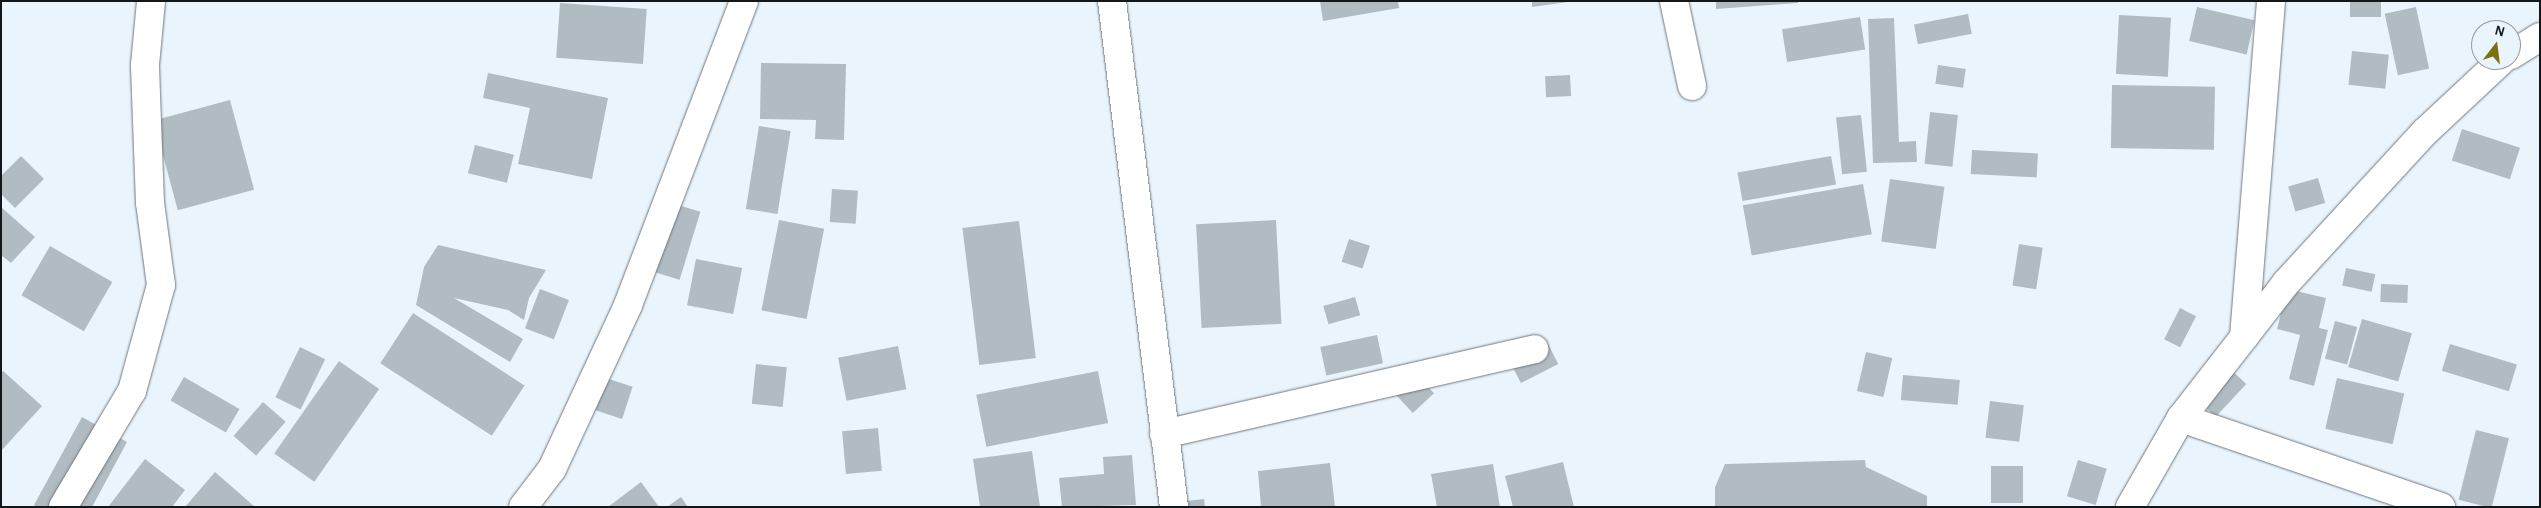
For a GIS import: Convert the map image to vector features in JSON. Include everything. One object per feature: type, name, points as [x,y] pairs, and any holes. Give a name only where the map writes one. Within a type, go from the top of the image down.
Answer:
[{"type":"street","points":[[63,507],[132,391],[161,285],[150,203],[145,84],[151,1]]},
{"type":"street","points":[[523,507],[552,469],[628,304],[744,1]]},
{"type":"street","points":[[1112,1],[1174,507]]},
{"type":"street","points":[[1674,1],[1692,86]]},
{"type":"street","points":[[2244,337],[2271,1]]},
{"type":"street","points":[[2521,48],[2540,38]]},
{"type":"street","points":[[2130,507],[2181,418],[2286,283],[2418,139],[2491,70]]},
{"type":"street","points":[[1164,434],[1534,349]]},
{"type":"street","points":[[2181,418],[2442,507]]},
{"type":"building","points":[[1320,1],[1398,1],[1399,8],[1323,21]]},
{"type":"building","points":[[1532,1],[1568,1],[1568,2],[1532,7]]},
{"type":"building","points":[[1716,1],[1798,1],[1798,3],[1716,9]]},
{"type":"building","points":[[2350,1],[2381,1],[2381,17],[2350,17]]},
{"type":"building","points":[[560,3],[647,9],[643,64],[556,58]]},
{"type":"building","points":[[2197,7],[2254,20],[2247,54],[2189,41]]},
{"type":"building","points":[[2416,7],[2429,69],[2398,75],[2385,14]]},
{"type":"building","points":[[1968,14],[1972,34],[1918,44],[1914,24]]},
{"type":"building","points":[[2119,15],[2171,18],[2168,77],[2116,74]]},
{"type":"building","points":[[1860,17],[1865,50],[1787,62],[1782,29]]},
{"type":"building","points":[[1894,18],[1899,142],[1916,141],[1917,162],[1873,163],[1868,19]]},
{"type":"building","points":[[2352,51],[2389,55],[2385,89],[2348,85]]},
{"type":"building","points":[[761,63],[846,64],[844,140],[815,139],[816,120],[760,119]]},
{"type":"building","points":[[1938,65],[1966,69],[1963,88],[1935,84]]},
{"type":"building","points":[[488,73],[608,98],[592,179],[518,164],[530,108],[483,98]]},
{"type":"building","points":[[1570,75],[1571,96],[1546,97],[1545,76]]},
{"type":"building","points":[[2112,85],[2215,87],[2214,150],[2111,148]]},
{"type":"building","points":[[230,100],[254,190],[178,210],[154,120]]},
{"type":"building","points":[[1930,112],[1958,115],[1952,167],[1925,164]]},
{"type":"building","points":[[1861,115],[1867,172],[1842,174],[1836,118]]},
{"type":"building","points":[[759,126],[791,131],[777,214],[746,209]]},
{"type":"building","points":[[2462,129],[2520,148],[2510,179],[2452,160]]},
{"type":"building","points":[[475,145],[514,155],[507,183],[468,173]]},
{"type":"building","points":[[1972,150],[2038,153],[2037,177],[1971,174]]},
{"type":"building","points":[[21,156],[44,179],[15,208],[1,194],[1,176]]},
{"type":"building","points":[[1831,156],[1836,185],[1742,201],[1737,172]]},
{"type":"building","points":[[2318,178],[2325,203],[2295,212],[2288,187]]},
{"type":"building","points":[[1890,179],[1944,187],[1936,249],[1881,241]]},
{"type":"building","points":[[1863,184],[1872,234],[1752,255],[1743,205]]},
{"type":"building","points":[[832,189],[858,191],[856,224],[830,222]]},
{"type":"building","points":[[665,201],[700,212],[680,280],[644,269]]},
{"type":"building","points":[[1,207],[35,237],[11,263],[1,255]]},
{"type":"building","points":[[779,220],[824,229],[807,319],[761,310]]},
{"type":"building","points":[[1276,220],[1281,324],[1202,328],[1196,224]]},
{"type":"building","points":[[1019,221],[1036,358],[979,365],[962,228]]},
{"type":"building","points":[[1349,239],[1370,246],[1363,269],[1342,262]]},
{"type":"building","points":[[2019,244],[2043,248],[2036,289],[2012,285]]},
{"type":"building","points":[[438,245],[546,270],[529,298],[524,320],[508,310],[454,298],[523,339],[510,362],[416,305],[424,267]]},
{"type":"building","points":[[50,246],[112,282],[84,331],[22,295]]},
{"type":"building","points":[[696,259],[742,268],[733,314],[687,305]]},
{"type":"building","points":[[2346,268],[2375,274],[2372,292],[2342,286]]},
{"type":"building","points":[[2381,284],[2408,285],[2407,303],[2380,302]]},
{"type":"building","points":[[540,289],[569,300],[554,339],[525,328]]},
{"type":"building","points":[[2287,289],[2326,298],[2319,328],[2328,330],[2314,386],[2289,379],[2300,335],[2277,329]]},
{"type":"building","points":[[1355,297],[1360,315],[1329,324],[1323,306]]},
{"type":"building","points":[[2180,308],[2196,316],[2180,347],[2164,339]]},
{"type":"building","points":[[413,313],[525,385],[492,436],[380,363]]},
{"type":"building","points":[[2362,319],[2412,333],[2398,381],[2348,367]]},
{"type":"building","points":[[2335,321],[2357,327],[2347,365],[2325,359]]},
{"type":"building","points":[[1377,335],[1383,363],[1326,375],[1320,347]]},
{"type":"building","points":[[1546,340],[1558,364],[1521,383],[1509,359]]},
{"type":"building","points":[[2450,344],[2517,364],[2509,391],[2442,371]]},
{"type":"building","points":[[898,346],[906,389],[847,401],[838,358]]},
{"type":"building","points":[[300,347],[325,359],[301,410],[275,397]]},
{"type":"building","points":[[1866,352],[1892,358],[1883,397],[1857,391]]},
{"type":"building","points":[[339,361],[379,389],[314,482],[274,454]]},
{"type":"building","points":[[756,364],[787,367],[783,407],[752,404]]},
{"type":"building","points":[[2228,367],[2246,384],[2216,417],[2197,400]]},
{"type":"building","points":[[3,371],[42,406],[1,451],[1,373]]},
{"type":"building","points":[[1098,371],[1108,423],[986,447],[976,395]]},
{"type":"building","points":[[1417,375],[1434,393],[1413,413],[1396,395]]},
{"type":"building","points":[[1903,375],[1960,380],[1958,405],[1901,400]]},
{"type":"building","points":[[184,377],[239,409],[226,432],[170,400]]},
{"type":"building","points":[[606,378],[633,387],[622,419],[595,410]]},
{"type":"building","points":[[2337,378],[2404,394],[2393,444],[2325,429]]},
{"type":"building","points":[[1990,401],[2024,405],[2019,442],[1985,438]]},
{"type":"building","points":[[263,402],[286,422],[256,456],[233,436]]},
{"type":"building","points":[[82,417],[127,442],[92,507],[37,507],[34,505]]},
{"type":"building","points":[[878,428],[882,471],[846,474],[842,431]]},
{"type":"building","points":[[2476,430],[2509,438],[2492,507],[2459,500]]},
{"type":"building","points":[[1032,451],[1040,507],[980,507],[973,459]]},
{"type":"building","points":[[1132,455],[1136,505],[1062,507],[1059,478],[1104,474],[1103,457]]},
{"type":"building","points":[[145,459],[185,490],[172,507],[108,507]]},
{"type":"building","points":[[1865,460],[1866,467],[1927,496],[1927,507],[1715,507],[1715,487],[1725,464]]},
{"type":"building","points":[[2078,460],[2107,469],[2096,505],[2067,496]]},
{"type":"building","points":[[1563,462],[1574,507],[1513,507],[1505,476]]},
{"type":"building","points":[[1330,463],[1335,507],[1261,507],[1258,471]]},
{"type":"building","points":[[1493,464],[1500,507],[1437,507],[1431,474]]},
{"type":"building","points":[[1991,466],[2023,466],[2023,503],[1991,503]]},
{"type":"building","points":[[215,472],[255,507],[185,507]]},
{"type":"building","points":[[641,482],[659,507],[608,507]]},
{"type":"building","points":[[681,497],[688,507],[667,507]]},
{"type":"building","points":[[1204,499],[1205,507],[1179,507],[1178,502]]}]
